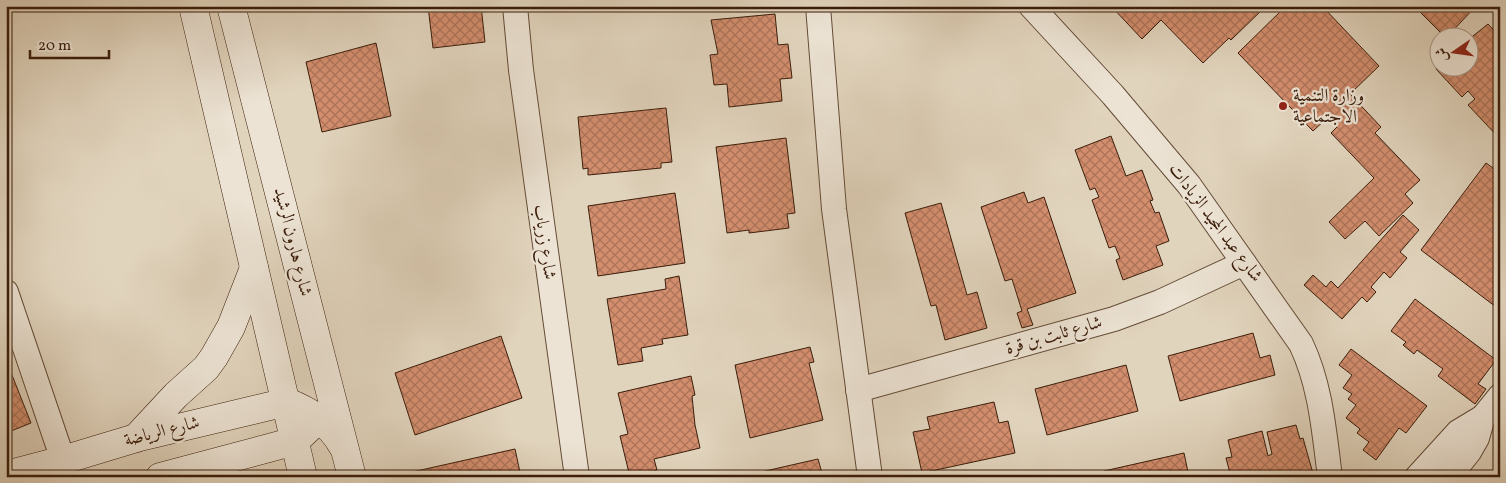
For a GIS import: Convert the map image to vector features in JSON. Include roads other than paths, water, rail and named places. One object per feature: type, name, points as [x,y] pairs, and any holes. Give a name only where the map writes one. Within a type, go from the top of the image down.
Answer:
[{"type":"main road","points":[[193,6],[303,477]]},
{"type":"main road","name":"شارع هارون الرشيد","points":[[231,6],[350,466]]},
{"type":"main road","points":[[136,438],[176,395],[206,368],[214,357],[229,333],[254,268]]},
{"type":"main road","points":[[160,477],[295,441],[307,431],[317,417],[324,392],[324,366]]},
{"type":"main road","points":[[287,402],[317,417],[329,428],[350,466]]},
{"type":"main road","name":"شارع الرياضة","points":[[6,475],[136,438],[287,402]]},
{"type":"street","name":"شارع زرياب","points":[[515,6],[522,80],[577,477]]},
{"type":"street","points":[[818,6],[834,209],[870,477]]},
{"type":"street","name":"شارع عبد المجيد الزيادات","points":[[1031,6],[1113,95],[1189,185],[1276,306],[1307,357],[1319,399],[1330,477]]},
{"type":"street","name":"شارع ثابت بن قرة","points":[[858,390],[1114,320],[1160,302],[1244,263]]},
{"type":"street","points":[[6,292],[63,460]]},
{"type":"street","points":[[1449,477],[1474,443],[1483,417],[1500,396]]},
{"type":"street","points":[[1416,477],[1458,432],[1483,417]]},
{"type":"place","name":"وزارة التنمية الاجتماعية","points":[[1283,106]]}]
